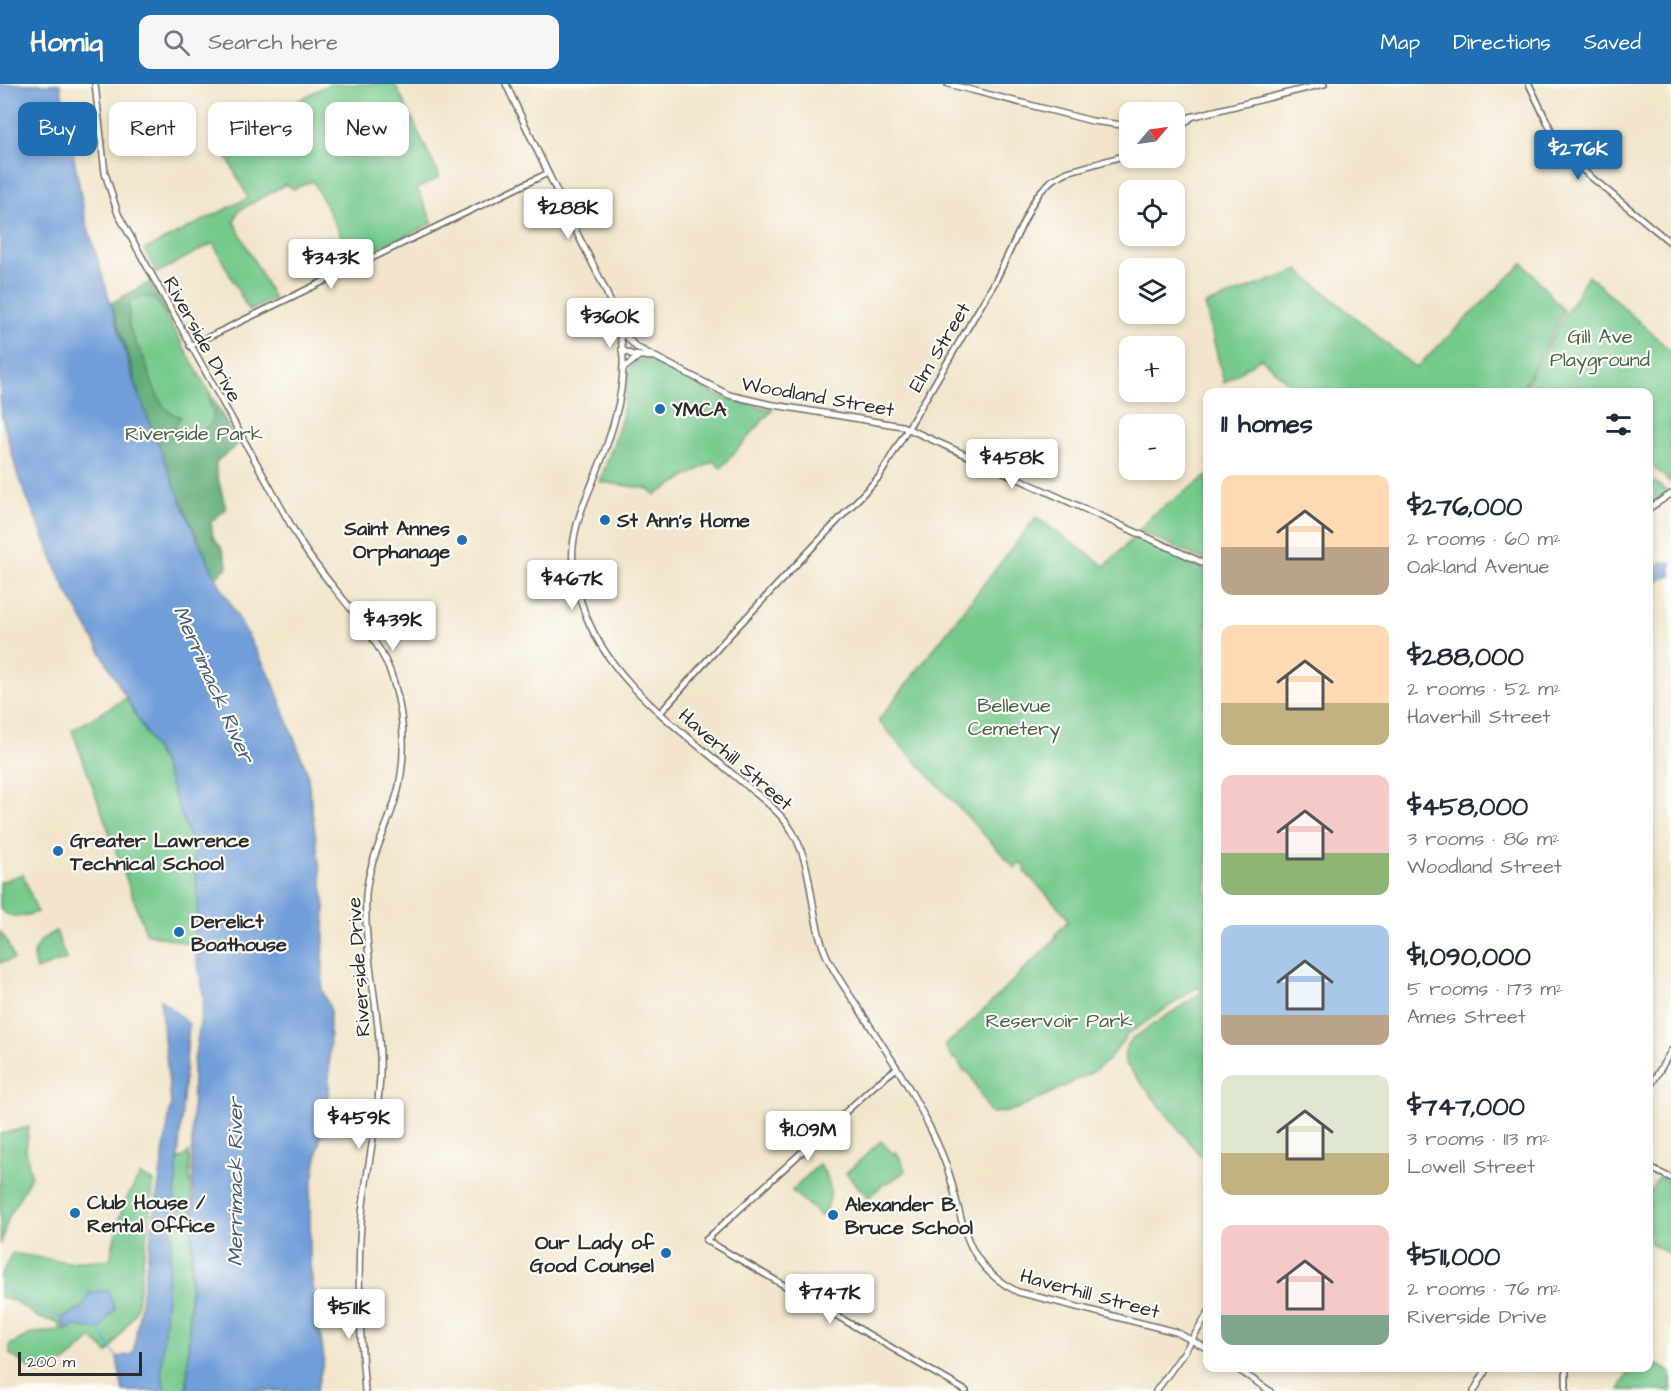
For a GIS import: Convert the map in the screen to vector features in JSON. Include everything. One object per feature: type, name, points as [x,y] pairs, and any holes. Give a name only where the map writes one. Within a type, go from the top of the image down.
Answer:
[{"type":"main road","name":"Riverside Drive","points":[[95,84],[105,173],[113,202],[131,240],[302,545],[318,569],[366,629],[381,654],[394,683],[403,721],[403,758],[399,787],[373,859],[366,893],[368,945],[376,1011],[380,1073],[360,1241],[360,1340],[365,1391]]},
{"type":"main road","name":"Haverhill Street","points":[[506,84],[609,298],[619,328],[623,369],[621,388],[611,430],[573,545],[573,568],[582,606],[591,628],[610,660],[631,685],[766,803],[792,831],[800,847],[815,917],[826,955],[897,1068],[933,1133],[951,1180],[969,1245],[977,1261],[1005,1285],[1018,1292],[1176,1332],[1203,1346]]},
{"type":"main road","points":[[948,84],[1092,121],[1119,125]]},
{"type":"main road","points":[[1185,118],[1324,84]]},
{"type":"main road","name":"Woodland Street","points":[[619,328],[636,347],[738,399],[894,424],[1203,563]]},
{"type":"main road","points":[[622,350],[636,347]]},
{"type":"main road","name":"Woodland Street","points":[[622,350],[633,355],[654,357]]},
{"type":"main road","points":[[623,369],[639,356]]},
{"type":"main road","points":[[1653,506],[1671,494]]},
{"type":"main road","points":[[1653,1082],[1671,1051]]},
{"type":"main road","points":[[1156,1391],[1203,1321]]},
{"type":"main road","points":[[1242,1372],[1270,1391]]},
{"type":"main road","points":[[1474,1391],[1485,1372]]},
{"type":"street","points":[[1529,84],[1562,153],[1671,243]]},
{"type":"street","points":[[1185,124],[1194,116]]},
{"type":"street","name":"Elm Street","points":[[661,712],[726,639],[879,477],[995,282],[1040,192],[1052,180],[1067,172],[1119,157]]},
{"type":"street","points":[[190,346],[548,173]]},
{"type":"street","points":[[897,1068],[875,1085],[706,1240],[966,1391]]},
{"type":"street","points":[[1653,1169],[1671,1178]]},
{"type":"street","points":[[1566,1372],[1566,1391]]},
{"type":"green space","points":[[329,84],[395,84],[404,102],[325,102],[325,156],[409,156],[409,113],[440,177],[417,189],[433,223],[354,261],[313,181],[293,189],[286,184],[238,211],[234,222],[274,299],[249,311],[213,243],[157,273],[144,250],[248,198],[227,156],[313,156],[313,102],[296,102]]},
{"type":"green space","points":[[1523,263],[1564,311],[1522,388],[1294,388],[1261,358],[1224,383],[1205,305],[1298,270],[1416,368]]},
{"type":"green space","name":"Gill Ave Playground","points":[[1588,275],[1671,351],[1671,483],[1653,467],[1653,388],[1524,388]]},
{"type":"green space","points":[[150,282],[169,315],[165,314],[155,300],[147,297],[137,298],[130,301],[129,325],[160,401],[173,414],[181,417],[175,426],[179,437],[183,439],[209,426],[214,416],[209,403],[209,392],[238,444],[216,462],[216,471],[226,509],[211,522],[213,537],[222,549],[228,566],[216,578],[177,492],[140,399],[111,303]]},
{"type":"green space","name":"Riverside Park","points":[[148,283],[238,444],[182,480],[139,394],[111,303]]},
{"type":"green space","name":"YMCA","points":[[642,359],[667,367],[722,396],[773,409],[721,468],[713,461],[655,495],[649,489],[600,482],[622,418],[629,371],[635,361]]},
{"type":"green space","points":[[1203,479],[1203,559],[1139,531],[1151,516]]},
{"type":"green space","points":[[1653,482],[1656,483],[1669,493],[1653,503]]},
{"type":"green space","name":"Bellevue Cemetery","points":[[1036,517],[1105,566],[1134,537],[1203,568],[1203,1156],[1124,1059],[1126,1049],[1133,1038],[1202,992],[1198,987],[1128,1034],[1108,1060],[1094,1071],[1025,1106],[1007,1112],[990,1113],[968,1071],[964,1072],[945,1045],[1057,937],[1055,935],[1068,921],[1065,914],[1025,872],[1026,868],[1020,863],[1015,868],[878,721]]},
{"type":"green space","points":[[126,698],[162,762],[193,847],[198,902],[194,945],[146,933],[72,730]]},
{"type":"green space","points":[[23,874],[37,912],[22,916],[9,915],[0,909],[0,882]]},
{"type":"green space","points":[[56,931],[66,959],[36,970],[34,957],[37,946]]},
{"type":"green space","points":[[0,932],[14,959],[0,963]]},
{"type":"green space","points":[[29,1127],[26,1150],[31,1176],[8,1219],[0,1245],[0,1134]]},
{"type":"green space","points":[[881,1141],[893,1154],[896,1151],[906,1171],[888,1183],[886,1182],[868,1198],[846,1173]]},
{"type":"green space","points":[[189,1152],[192,1208],[187,1391],[129,1391],[163,1173]]},
{"type":"green space","points":[[819,1164],[827,1177],[830,1190],[828,1203],[821,1216],[792,1191]]},
{"type":"green space","points":[[140,1175],[154,1182],[136,1311],[108,1353],[91,1338],[66,1362],[38,1374],[10,1354],[10,1345],[32,1333],[61,1331],[58,1322],[39,1318],[13,1300],[0,1297],[0,1277],[12,1253],[68,1262],[110,1259],[122,1207]]},
{"type":"green space","points":[[1659,1176],[1671,1183],[1671,1255],[1653,1244],[1653,1187]]},
{"type":"green space","points":[[1653,1362],[1671,1373],[1671,1391],[1619,1390],[1629,1372],[1653,1372]]},
{"type":"water","name":"Merrimack River","points":[[0,84],[60,84],[63,102],[18,102],[18,156],[74,156],[85,217],[135,386],[187,516],[212,570],[272,680],[307,772],[325,907],[322,990],[330,1009],[329,1089],[310,1196],[310,1265],[324,1359],[316,1391],[187,1391],[194,1208],[193,1067],[204,998],[194,945],[198,902],[193,847],[162,762],[65,588],[18,476],[0,409]]},
{"type":"water","points":[[1663,562],[1671,563],[1671,576],[1660,579],[1653,588],[1653,567]]},
{"type":"water","points":[[160,999],[189,1024],[161,1369],[165,1391],[123,1391],[117,1357],[133,1354],[171,1104]]},
{"type":"water","points":[[108,1290],[115,1309],[99,1330],[77,1326],[65,1330],[62,1318],[83,1307],[89,1293]]},
{"type":"waterway","points":[[0,1285],[41,1311],[62,1318]]},
{"type":"waterway","points":[[99,1330],[117,1357]]},
{"type":"place","name":"YMCA","points":[[660,409]]},
{"type":"place","name":"St Ann's Home","points":[[605,520]]},
{"type":"place","name":"Saint Annes Orphanage","points":[[462,540]]},
{"type":"place","name":"Greater Lawrence Technical School","points":[[58,851]]},
{"type":"place","name":"Derelict Boathouse","points":[[179,932]]},
{"type":"place","name":"Club House / Rental Office","points":[[75,1213]]},
{"type":"place","name":"Alexander B. Bruce School","points":[[833,1215]]},
{"type":"place","name":"Our Lady of Good Counsel","points":[[666,1253]]},
{"type":"park label","name":"Reservoir Park","points":[[1059,1020]]}]
